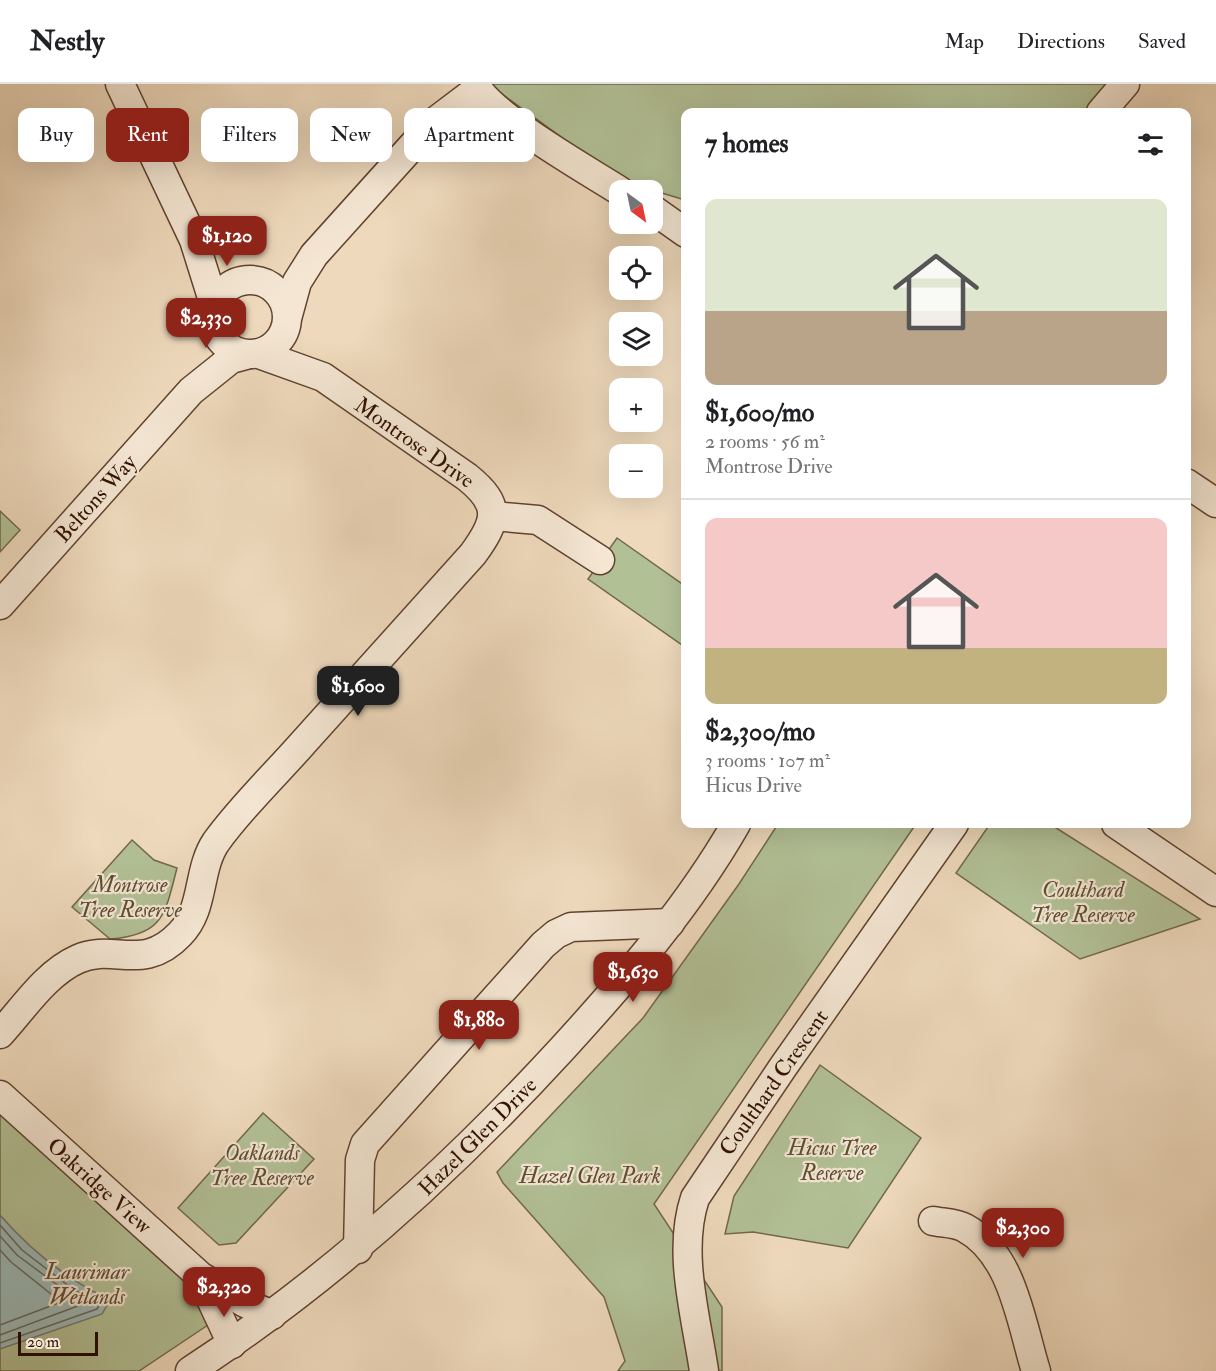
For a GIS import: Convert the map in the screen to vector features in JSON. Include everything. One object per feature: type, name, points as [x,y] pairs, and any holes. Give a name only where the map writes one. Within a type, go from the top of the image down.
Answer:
[{"type":"street","points":[[120,84],[194,240],[220,340],[236,352],[253,354],[281,339],[297,282],[314,255],[433,123],[476,87],[506,116],[609,184]]},
{"type":"street","points":[[1104,108],[1125,84]]},
{"type":"street","points":[[663,211],[681,213]]},
{"type":"street","points":[[663,216],[681,229]]},
{"type":"street","points":[[194,240],[215,263],[246,281],[273,288],[286,304],[287,321]]},
{"type":"street","points":[[214,314],[220,296],[246,281],[280,272],[314,255]]},
{"type":"street","name":"Beltons Way","points":[[191,391],[211,344],[214,314]]},
{"type":"street","name":"Montrose Drive","points":[[287,321],[323,377]]},
{"type":"street","name":"Beltons Way","points":[[0,605],[191,391],[231,359],[253,354]]},
{"type":"street","name":"Montrose Drive","points":[[253,354],[323,377],[480,487],[493,506],[493,516]]},
{"type":"street","points":[[1191,486],[1216,503]]},
{"type":"street","points":[[0,1034],[42,987],[61,969],[79,958],[98,955],[121,957],[150,954],[167,946],[182,933],[195,908],[214,845],[473,554],[487,535],[493,516],[538,520],[600,560]]},
{"type":"street","name":"Hazel Glen Drive","points":[[190,1371],[272,1315],[358,1249],[419,1194],[505,1110],[588,1020],[670,922],[733,828]]},
{"type":"street","name":"Coulthard Crescent","points":[[704,1371],[687,1251],[689,1216],[695,1198],[783,1067],[951,828]]},
{"type":"street","points":[[1122,828],[1216,892]]},
{"type":"street","points":[[358,1249],[360,1160],[365,1144],[543,945],[556,934],[571,927],[670,922]]},
{"type":"street","name":"Oakridge View","points":[[0,1095],[200,1276]]},
{"type":"street","points":[[933,1221],[963,1227],[989,1245],[1007,1277],[1036,1371]]},
{"type":"street","points":[[200,1276],[245,1303],[272,1315]]},
{"type":"street","points":[[200,1276],[232,1344]]},
{"type":"green space","points":[[488,84],[1120,84],[1098,108],[681,108],[681,199],[663,193],[663,180],[621,180],[535,118],[535,108],[521,108]]},
{"type":"green space","points":[[0,511],[20,530],[0,552]]},
{"type":"green space","points":[[617,538],[681,583],[681,644],[588,579]]},
{"type":"green space","name":"Hazel Glen Park","points":[[775,828],[913,828],[654,1204],[722,1307],[722,1371],[618,1371],[625,1361],[604,1297],[503,1183],[497,1172],[643,1018],[739,884]]},
{"type":"green space","name":"Coulthard Tree Reserve","points":[[987,828],[1056,828],[1200,919],[1080,959],[956,873]]},
{"type":"green space","name":"Montrose Tree Reserve","points":[[132,840],[154,860],[177,868],[165,910],[152,927],[128,937],[110,939],[72,907]]},
{"type":"green space","name":"Hicus Tree Reserve","points":[[820,1065],[921,1138],[848,1248],[753,1232],[725,1234],[734,1196]]},
{"type":"green space","name":"Laurimar Wetlands","points":[[0,1086],[209,1276],[214,1321],[139,1371],[0,1371]]},
{"type":"green space","name":"Oaklands Tree Reserve","points":[[263,1113],[314,1159],[236,1243],[219,1245],[178,1208]]},
{"type":"water","points":[[0,1215],[50,1264],[110,1300],[102,1314],[0,1349]]}]
